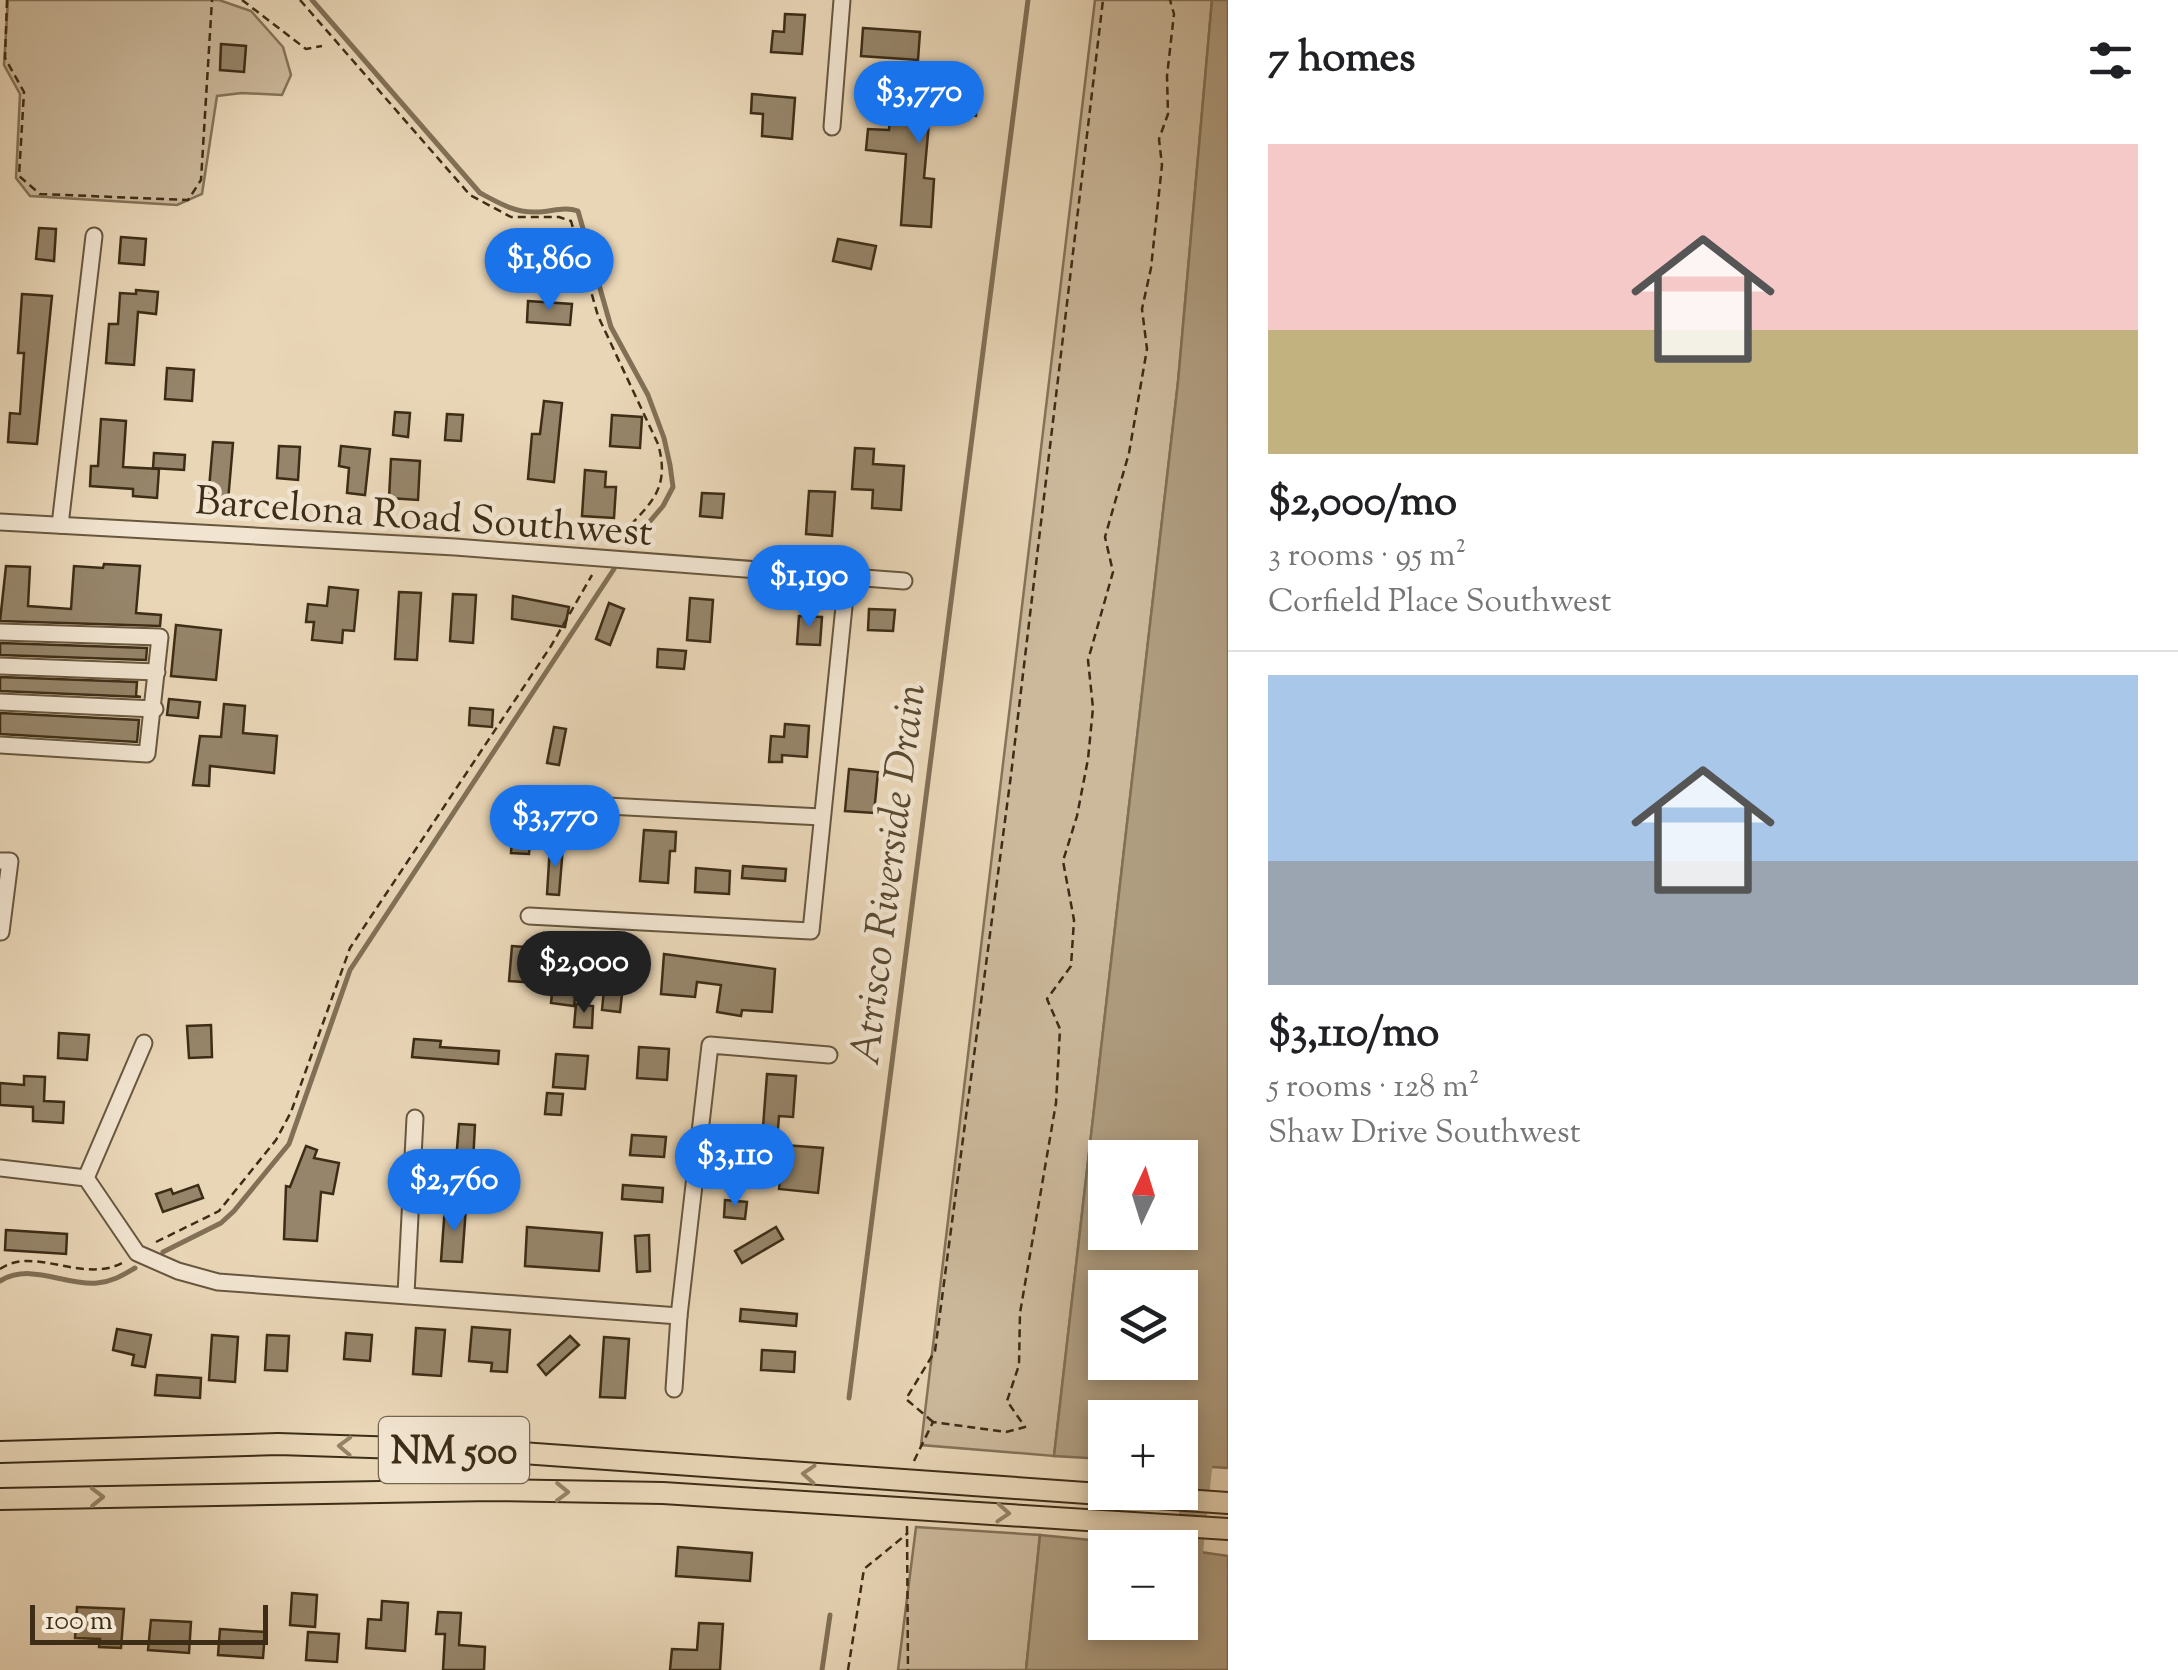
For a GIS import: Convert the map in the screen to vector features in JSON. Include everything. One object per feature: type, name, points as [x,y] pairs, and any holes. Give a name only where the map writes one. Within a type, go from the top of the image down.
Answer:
[{"type":"main road","name":"NM 500","points":[[0,1452],[317,1446],[493,1452],[1228,1504]]},
{"type":"main road","name":"NM 500","points":[[0,1499],[492,1490],[663,1493],[1228,1530]]},
{"type":"street","points":[[832,127],[842,0]]},
{"type":"street","points":[[60,525],[94,236]]},
{"type":"street","name":"Barcelona Road Southwest","points":[[0,522],[602,558],[904,581]]},
{"type":"street","points":[[529,916],[811,931],[846,577]]},
{"type":"street","points":[[0,632],[160,637],[147,754],[0,745]]},
{"type":"street","points":[[0,666],[157,672]]},
{"type":"street","points":[[0,702],[154,709]]},
{"type":"street","points":[[528,802],[822,817]]},
{"type":"street","points":[[0,861],[10,862],[1,932]]},
{"type":"street","points":[[86,1178],[144,1043]]},
{"type":"street","points":[[674,1389],[710,1045],[829,1055]]},
{"type":"street","points":[[406,1294],[415,1118]]},
{"type":"street","points":[[0,1168],[86,1178],[137,1254],[218,1282],[679,1316]]},
{"type":"path","points":[[7,0],[5,58],[24,92],[20,176],[40,194],[188,200],[201,180],[212,0]]},
{"type":"path","points":[[242,0],[306,49],[322,46]]},
{"type":"path","points":[[0,1269],[17,1262],[110,1270],[219,1211],[276,1140],[292,1112],[350,948],[551,646],[602,558],[660,490],[663,463],[658,444],[598,316],[571,221],[559,217],[512,217],[492,210],[470,195],[300,0]]},
{"type":"path","points":[[1103,0],[1011,775],[936,1352],[906,1399],[932,1422],[1006,1432],[1025,1427],[1007,1401],[1018,1365],[1020,1313],[1056,1104],[1060,1028],[1047,999],[1070,966],[1074,920],[1063,861],[1088,759],[1093,708],[1088,660],[1112,572],[1104,537],[1129,453],[1147,350],[1142,308],[1151,268],[1162,165],[1160,139],[1168,114],[1167,76],[1174,14],[1170,0]]},
{"type":"path","points":[[0,10],[7,11]]},
{"type":"path","points":[[906,1481],[932,1422]]},
{"type":"path","points":[[903,1506],[909,1532],[908,1670]]},
{"type":"path","points":[[848,1670],[864,1568],[909,1532]]},
{"type":"shaded area","points":[[8,0],[219,0],[251,11],[283,47],[291,75],[282,95],[217,96],[202,194],[177,205],[30,196],[16,178],[20,94],[4,65]]},
{"type":"shaded area","points":[[1095,0],[1212,0],[1178,382],[1054,1456],[921,1445]]},
{"type":"shaded area","points":[[1212,0],[1228,0],[1228,1468],[1198,1466],[1198,1400],[1088,1400],[1088,1458],[1054,1456],[1088,1162],[1088,1250],[1198,1250],[1198,1140],[1090,1140],[1178,382]]},
{"type":"shaded area","points":[[916,1527],[1040,1535],[1026,1670],[898,1670]]},
{"type":"shaded area","points":[[1040,1535],[1088,1540],[1088,1640],[1198,1640],[1198,1552],[1228,1556],[1228,1670],[1026,1670]]},
{"type":"building","points":[[785,14],[805,15],[802,54],[771,52],[773,31],[784,32]]},
{"type":"building","points":[[863,28],[920,32],[918,60],[861,56]]},
{"type":"building","points":[[221,44],[246,46],[244,72],[220,70]]},
{"type":"building","points":[[917,83],[942,85],[942,92],[977,94],[976,116],[930,112],[924,178],[934,179],[931,227],[901,225],[906,154],[866,150],[868,129],[889,130],[890,115],[914,117]]},
{"type":"building","points":[[752,94],[795,98],[792,139],[762,136],[763,114],[751,113]]},
{"type":"building","points":[[39,228],[56,229],[54,261],[36,259]]},
{"type":"building","points":[[121,237],[146,239],[144,265],[119,263]]},
{"type":"building","points":[[838,239],[876,246],[871,269],[833,261]]},
{"type":"building","points":[[524,265],[542,266],[540,287],[523,286]]},
{"type":"building","points":[[136,290],[158,292],[156,314],[138,312],[134,365],[106,363],[109,324],[118,324],[120,293],[136,294]]},
{"type":"building","points":[[22,294],[52,296],[37,444],[8,442],[10,413],[20,414],[24,353],[18,353]]},
{"type":"building","points":[[528,301],[572,304],[570,325],[527,322]]},
{"type":"building","points":[[167,368],[194,370],[192,401],[165,399]]},
{"type":"building","points":[[544,401],[562,403],[554,482],[528,479],[532,434],[540,434]]},
{"type":"building","points":[[395,412],[410,413],[408,437],[393,435]]},
{"type":"building","points":[[447,414],[463,415],[461,441],[445,440]]},
{"type":"building","points":[[612,415],[642,417],[640,448],[610,446]]},
{"type":"building","points":[[101,419],[126,421],[123,467],[159,469],[157,498],[133,496],[133,489],[90,486],[91,466],[98,466]]},
{"type":"building","points":[[213,442],[233,443],[228,501],[208,500]]},
{"type":"building","points":[[279,446],[300,447],[298,480],[277,478]]},
{"type":"building","points":[[341,446],[370,449],[365,495],[347,493],[349,468],[339,466]]},
{"type":"building","points":[[855,448],[874,449],[873,464],[904,466],[901,510],[872,508],[873,490],[852,489]]},
{"type":"building","points":[[154,453],[185,455],[184,470],[153,468]]},
{"type":"building","points":[[391,459],[420,461],[418,500],[389,498]]},
{"type":"building","points":[[585,470],[606,472],[605,487],[616,487],[614,518],[582,516]]},
{"type":"building","points":[[809,491],[835,492],[832,536],[806,534]]},
{"type":"building","points":[[702,493],[724,494],[722,518],[700,516]]},
{"type":"building","points":[[104,564],[140,566],[136,613],[161,615],[160,626],[0,621],[6,566],[30,567],[28,606],[71,609],[74,566],[103,568]]},
{"type":"building","points":[[329,587],[358,590],[354,631],[343,630],[342,643],[312,640],[314,622],[306,622],[308,604],[327,606]]},
{"type":"building","points":[[399,592],[421,593],[417,660],[395,659]]},
{"type":"building","points":[[453,594],[476,595],[473,643],[450,641]]},
{"type":"building","points":[[513,596],[569,607],[565,627],[512,619]]},
{"type":"building","points":[[690,598],[713,600],[710,642],[687,640]]},
{"type":"building","points":[[609,603],[624,609],[610,645],[596,639]]},
{"type":"building","points":[[869,609],[895,610],[893,631],[868,630]]},
{"type":"building","points":[[799,616],[822,617],[820,645],[797,644]]},
{"type":"building","points":[[176,625],[221,630],[216,680],[171,676]]},
{"type":"building","points":[[0,643],[147,648],[146,660],[0,655]]},
{"type":"building","points":[[658,649],[686,651],[684,669],[657,667]]},
{"type":"building","points":[[0,677],[137,682],[136,696],[141,697],[0,691]]},
{"type":"building","points":[[169,699],[200,702],[198,718],[167,715]]},
{"type":"building","points":[[224,704],[245,706],[243,733],[277,736],[274,773],[210,766],[209,786],[193,785],[200,736],[221,737]]},
{"type":"building","points":[[470,708],[493,710],[492,727],[469,725]]},
{"type":"building","points":[[0,713],[139,720],[137,742],[0,734]]},
{"type":"building","points":[[785,724],[809,726],[807,757],[782,755],[782,762],[769,762],[771,736],[784,737]]},
{"type":"building","points":[[554,727],[566,729],[559,765],[547,763]]},
{"type":"building","points":[[849,769],[878,772],[874,813],[845,811]]},
{"type":"building","points":[[514,811],[533,813],[529,854],[511,853]]},
{"type":"building","points":[[644,830],[676,832],[668,883],[640,881]]},
{"type":"building","points":[[550,846],[563,847],[559,895],[547,894]]},
{"type":"building","points":[[743,866],[786,869],[785,881],[742,878]]},
{"type":"building","points":[[696,868],[730,871],[729,894],[695,892]]},
{"type":"building","points":[[512,946],[603,953],[603,948],[627,950],[620,1012],[602,1010],[606,969],[579,965],[574,1006],[551,1003],[553,984],[509,981]]},
{"type":"building","points":[[664,954],[775,969],[772,1012],[742,1010],[741,1016],[717,1012],[721,985],[697,982],[695,997],[661,994]]},
{"type":"building","points":[[576,1004],[593,1006],[592,1028],[574,1027]]},
{"type":"building","points":[[211,1025],[212,1057],[189,1058],[187,1026]]},
{"type":"building","points":[[59,1033],[89,1035],[87,1060],[58,1058]]},
{"type":"building","points":[[414,1039],[441,1041],[440,1047],[499,1051],[498,1064],[412,1057]]},
{"type":"building","points":[[639,1047],[669,1049],[667,1080],[637,1078]]},
{"type":"building","points":[[556,1054],[588,1056],[585,1089],[553,1087]]},
{"type":"building","points":[[767,1074],[796,1076],[793,1117],[779,1116],[777,1142],[755,1140],[756,1126],[763,1127]]},
{"type":"building","points":[[24,1076],[45,1077],[44,1101],[64,1102],[63,1123],[33,1121],[33,1107],[0,1105],[0,1083],[24,1085]]},
{"type":"building","points":[[547,1093],[563,1094],[561,1115],[545,1114]]},
{"type":"building","points":[[459,1124],[475,1125],[473,1162],[456,1161]]},
{"type":"building","points":[[632,1135],[666,1137],[664,1157],[630,1155]]},
{"type":"building","points":[[784,1145],[823,1148],[818,1193],[779,1189]]},
{"type":"building","points":[[306,1146],[317,1150],[314,1158],[339,1163],[333,1194],[321,1192],[317,1241],[284,1239],[286,1186],[290,1187]]},
{"type":"building","points":[[198,1185],[203,1198],[163,1212],[156,1194],[171,1189],[173,1194]]},
{"type":"building","points":[[623,1185],[663,1188],[662,1202],[622,1199]]},
{"type":"building","points":[[725,1200],[747,1202],[745,1219],[724,1217]]},
{"type":"building","points":[[445,1206],[466,1207],[462,1262],[441,1261]]},
{"type":"building","points":[[527,1227],[602,1233],[599,1271],[525,1266]]},
{"type":"building","points":[[776,1227],[783,1239],[742,1263],[735,1251]]},
{"type":"building","points":[[6,1230],[67,1234],[66,1254],[5,1250]]},
{"type":"building","points":[[649,1235],[650,1271],[637,1272],[635,1236]]},
{"type":"building","points":[[741,1309],[797,1314],[796,1326],[740,1321]]},
{"type":"building","points":[[472,1327],[510,1330],[507,1372],[491,1371],[492,1363],[469,1361]]},
{"type":"building","points":[[416,1328],[445,1330],[441,1376],[413,1374]]},
{"type":"building","points":[[117,1329],[151,1335],[145,1367],[132,1365],[134,1355],[113,1350]]},
{"type":"building","points":[[346,1333],[372,1335],[370,1361],[344,1359]]},
{"type":"building","points":[[212,1335],[238,1337],[235,1382],[209,1380]]},
{"type":"building","points":[[267,1335],[289,1336],[287,1371],[265,1370]]},
{"type":"building","points":[[570,1336],[579,1345],[546,1375],[538,1365]]},
{"type":"building","points":[[604,1337],[629,1339],[625,1398],[600,1397]]},
{"type":"building","points":[[762,1350],[795,1352],[794,1372],[761,1370]]},
{"type":"building","points":[[157,1375],[201,1378],[200,1398],[155,1395]]},
{"type":"building","points":[[678,1547],[752,1553],[750,1581],[676,1576]]},
{"type":"building","points":[[292,1593],[317,1595],[315,1627],[290,1625]]},
{"type":"building","points":[[382,1601],[408,1603],[405,1651],[366,1648],[368,1619],[381,1620]]},
{"type":"building","points":[[77,1607],[124,1609],[121,1648],[99,1647],[100,1639],[75,1638]]},
{"type":"building","points":[[438,1612],[461,1613],[459,1645],[485,1647],[484,1670],[443,1670],[445,1634],[436,1634]]},
{"type":"building","points":[[151,1620],[191,1622],[189,1653],[148,1650]]},
{"type":"building","points":[[699,1623],[723,1624],[720,1670],[670,1670],[672,1649],[697,1650]]},
{"type":"building","points":[[220,1629],[265,1632],[263,1658],[218,1655]]},
{"type":"building","points":[[308,1632],[339,1634],[337,1662],[306,1660]]},
{"type":"waterway","points":[[312,0],[480,193],[521,211],[578,211],[611,327],[648,395],[670,465],[673,487],[663,506],[629,546]]},
{"type":"waterway","name":"Atrisco Riverside Drain","points":[[849,1398],[1028,0]]},
{"type":"waterway","points":[[163,1252],[221,1223],[289,1144],[350,970],[614,569]]},
{"type":"waterway","points":[[0,1281],[36,1274],[97,1283],[135,1268]]},
{"type":"waterway","points":[[1191,1530],[1202,1432]]},
{"type":"waterway","points":[[822,1670],[830,1615]]}]
